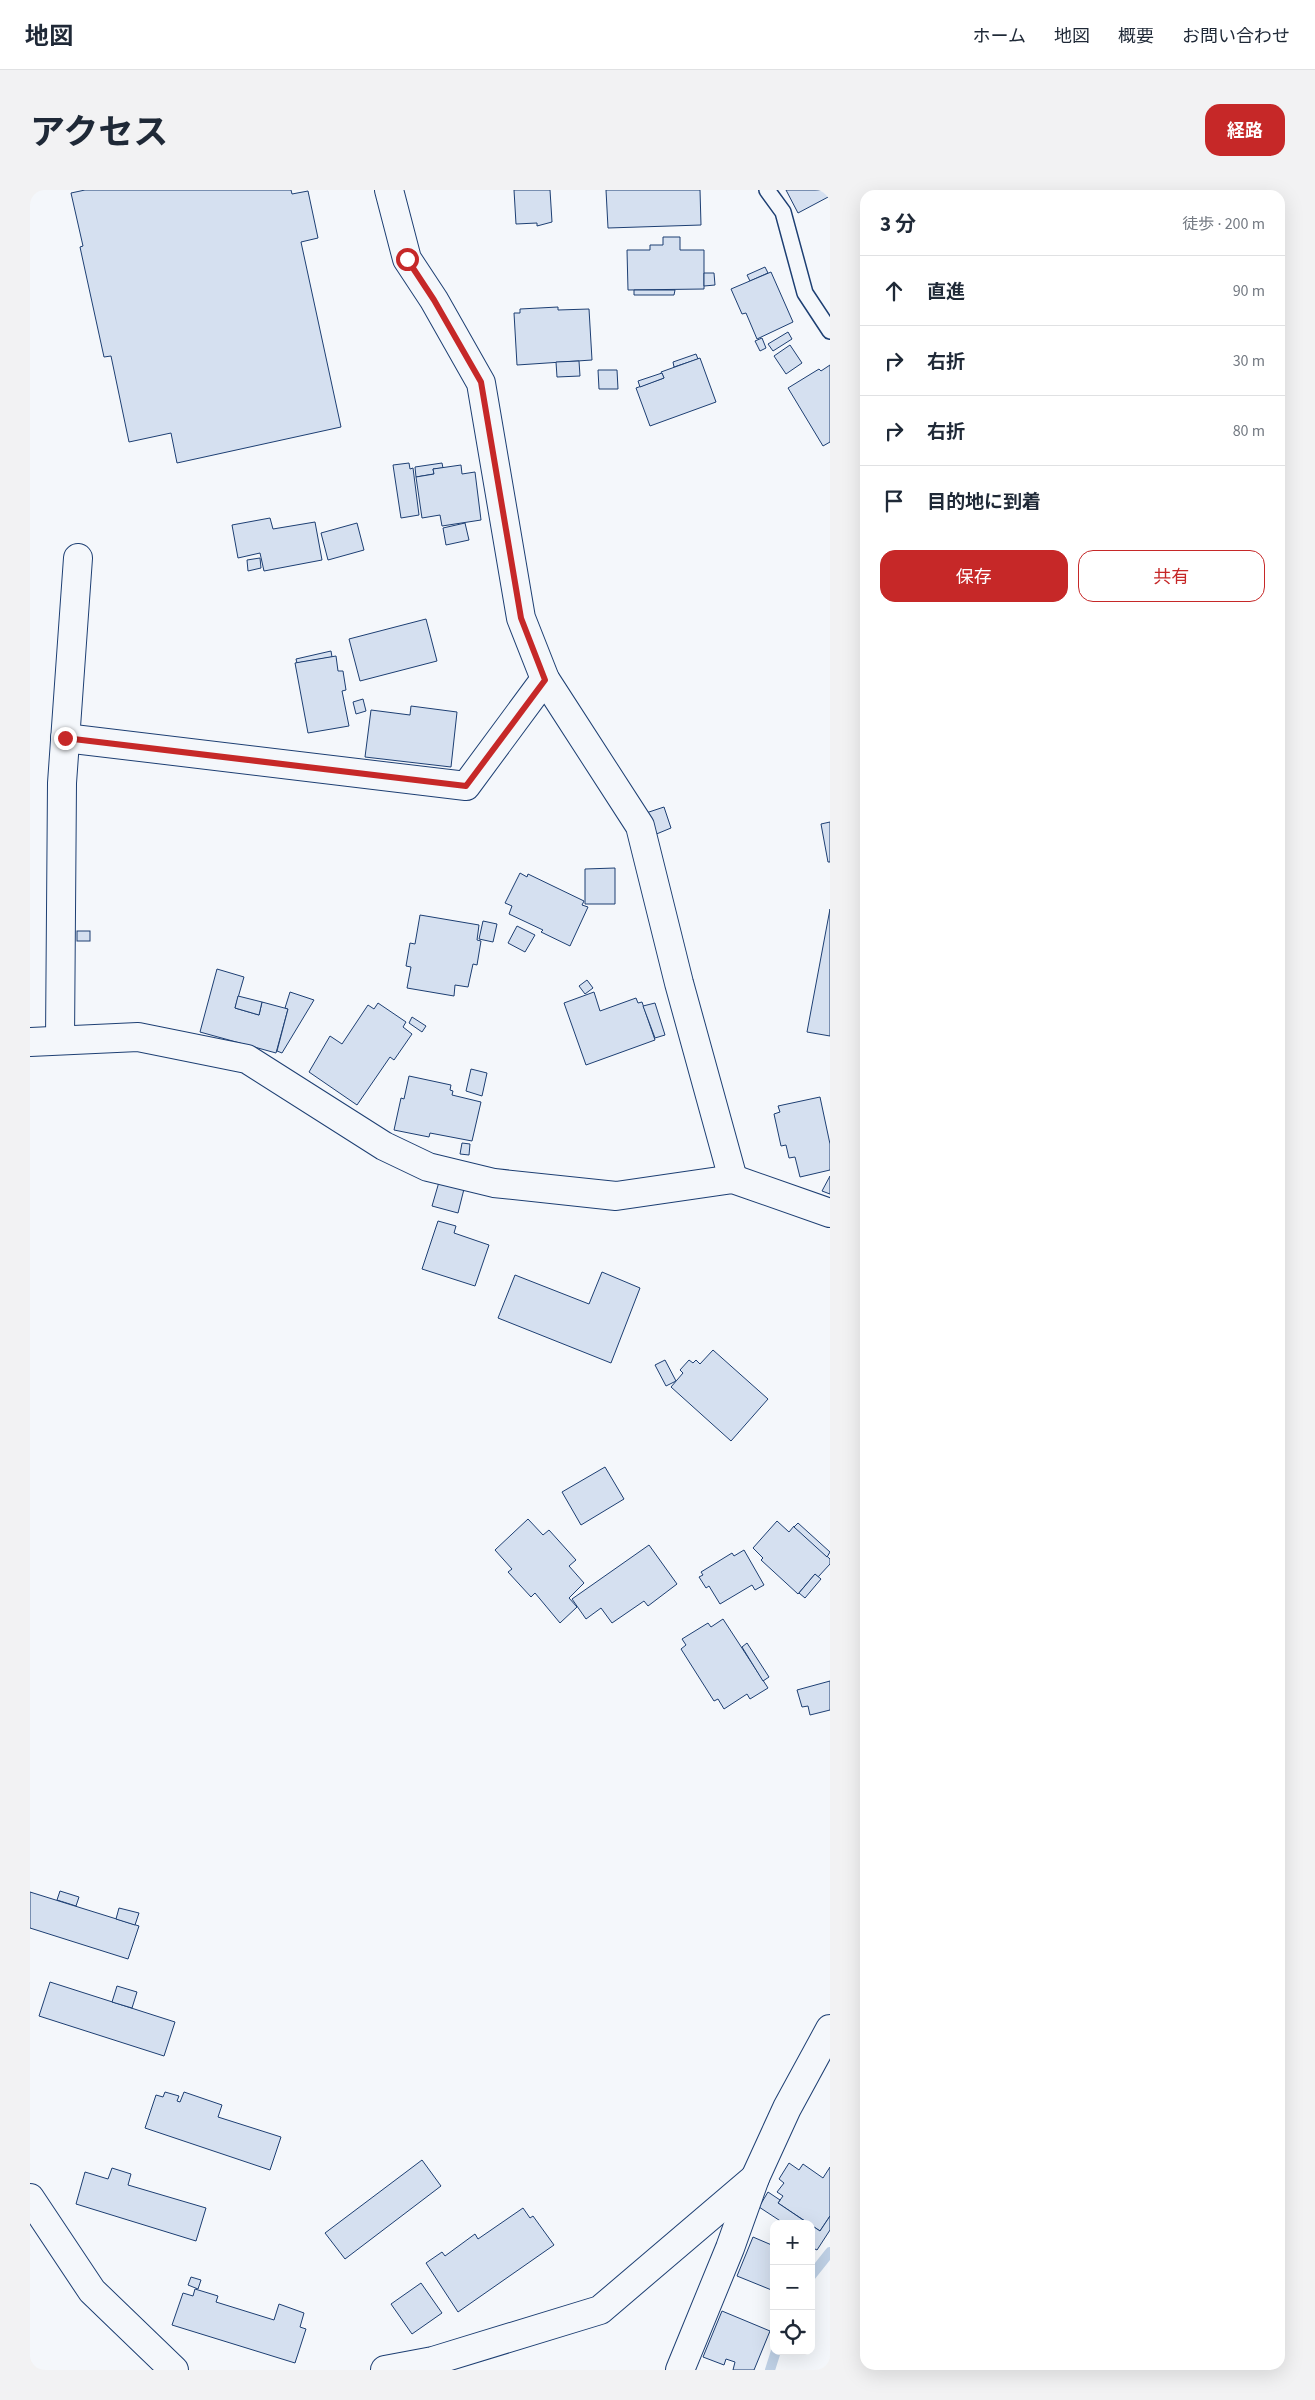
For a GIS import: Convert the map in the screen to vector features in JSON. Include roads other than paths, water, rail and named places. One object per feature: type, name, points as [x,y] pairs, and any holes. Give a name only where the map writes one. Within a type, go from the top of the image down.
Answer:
[{"type":"street","points":[[389,190],[407,259],[434,300],[481,382],[521,618],[545,680],[640,826],[679,983],[733,1180]]},
{"type":"street","points":[[60,1040],[62,783],[78,558]]},
{"type":"street","points":[[65,738],[466,786],[545,680]]},
{"type":"street","points":[[30,1042],[138,1037],[247,1059],[384,1146],[428,1167],[494,1183],[616,1196],[733,1180],[830,1213]]},
{"type":"street","points":[[680,2370],[730,2248],[755,2178],[787,2108],[830,2029]]},
{"type":"street","points":[[385,2370],[432,2361],[600,2310],[755,2178]]},
{"type":"street","points":[[30,2198],[92,2290],[174,2370]]},
{"type":"lane","points":[[768,190],[783,212],[805,292],[827,321]]},
{"type":"waterway","points":[[815,2271],[830,2252]]},
{"type":"waterway","points":[[770,2370],[775,2355]]}]
